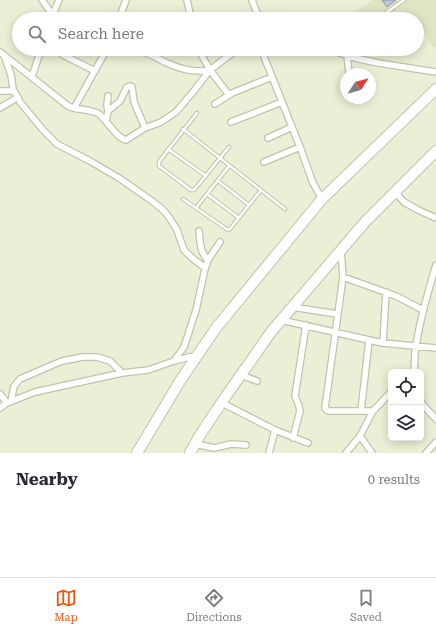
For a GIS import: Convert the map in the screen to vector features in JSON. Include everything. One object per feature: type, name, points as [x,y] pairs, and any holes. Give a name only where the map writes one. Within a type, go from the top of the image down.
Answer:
[{"type":"highway","points":[[137,453],[180,382],[216,328],[322,199],[436,89]]},
{"type":"highway","points":[[192,448],[271,332],[365,222],[436,151]]},
{"type":"street","points":[[42,0],[50,12]]},
{"type":"street","points":[[54,12],[58,0]]},
{"type":"street","points":[[121,12],[126,0]]},
{"type":"street","points":[[187,0],[190,12]]},
{"type":"street","points":[[252,0],[256,12]]},
{"type":"street","points":[[2,53],[68,106],[90,110],[98,114],[124,140],[145,128],[161,122],[176,112],[210,70],[228,56]]},
{"type":"street","points":[[2,53],[11,75],[14,91],[43,130],[57,144],[90,160],[119,178],[163,210],[170,217],[177,230],[184,250],[205,268]]},
{"type":"street","points":[[32,77],[39,56]]},
{"type":"street","points":[[65,56],[95,72]]},
{"type":"street","points":[[74,108],[103,56]]},
{"type":"street","points":[[154,56],[182,69],[193,71],[210,70]]},
{"type":"street","points":[[202,56],[210,70],[229,94]]},
{"type":"street","points":[[264,56],[313,183],[322,199]]},
{"type":"street","points":[[347,56],[348,68]]},
{"type":"street","points":[[351,56],[378,63],[436,72]]},
{"type":"street","points":[[215,104],[229,94],[272,77]]},
{"type":"street","points":[[108,111],[120,101],[127,87],[130,86],[132,87],[134,102],[145,128]]},
{"type":"street","points":[[0,91],[14,91]]},
{"type":"street","points":[[106,121],[108,96]]},
{"type":"street","points":[[0,108],[18,97]]},
{"type":"street","points":[[231,122],[282,102]]},
{"type":"street","points":[[268,138],[292,127]]},
{"type":"street","points":[[264,162],[300,147]]},
{"type":"street","points":[[395,192],[404,202],[436,218]]},
{"type":"street","points":[[199,231],[202,250],[208,260]]},
{"type":"street","points":[[174,361],[184,347],[196,310],[208,260],[220,242]]},
{"type":"street","points":[[341,250],[343,277],[325,408],[328,411],[373,411]]},
{"type":"street","points":[[414,369],[416,345],[423,310],[435,274],[436,265]]},
{"type":"street","points":[[343,277],[396,296],[423,310]]},
{"type":"street","points":[[383,343],[386,292]]},
{"type":"street","points":[[292,307],[337,314]]},
{"type":"street","points":[[281,320],[383,343],[436,348]]},
{"type":"street","points":[[293,438],[300,411],[300,406],[295,396],[306,325]]},
{"type":"street","points":[[361,411],[369,340]]},
{"type":"street","points":[[0,408],[9,402],[35,392],[122,373],[148,370],[198,355]]},
{"type":"street","points":[[9,402],[14,386],[20,379],[62,361],[83,357],[97,358],[110,361],[122,373]]},
{"type":"street","points":[[241,375],[257,381]]},
{"type":"street","points":[[0,394],[9,402]]},
{"type":"street","points":[[346,453],[360,436],[373,411],[388,395]]},
{"type":"street","points":[[222,403],[275,430],[308,443]]},
{"type":"street","points":[[423,405],[436,419]]},
{"type":"street","points":[[269,453],[275,430]]},
{"type":"street","points":[[360,436],[372,453]]},
{"type":"street","points":[[426,453],[436,442]]},
{"type":"street","points":[[192,448],[214,448],[231,444],[246,444]]},
{"type":"lane","points":[[386,12],[404,0]]},
{"type":"lane","points":[[196,113],[168,149],[159,162],[159,166],[191,190],[195,189],[221,159],[229,147]]},
{"type":"lane","points":[[183,129],[285,209]]},
{"type":"lane","points":[[168,149],[206,176]]},
{"type":"lane","points":[[196,208],[229,166]]},
{"type":"lane","points":[[218,181],[249,205]]},
{"type":"lane","points":[[183,198],[226,230],[229,230],[261,190]]},
{"type":"lane","points":[[207,194],[239,218]]},
{"type":"shaded area","points":[[373,0],[436,0],[436,47],[433,48],[424,32],[424,12],[353,12]]},
{"type":"building","points":[[382,0],[396,0],[387,7]]}]
